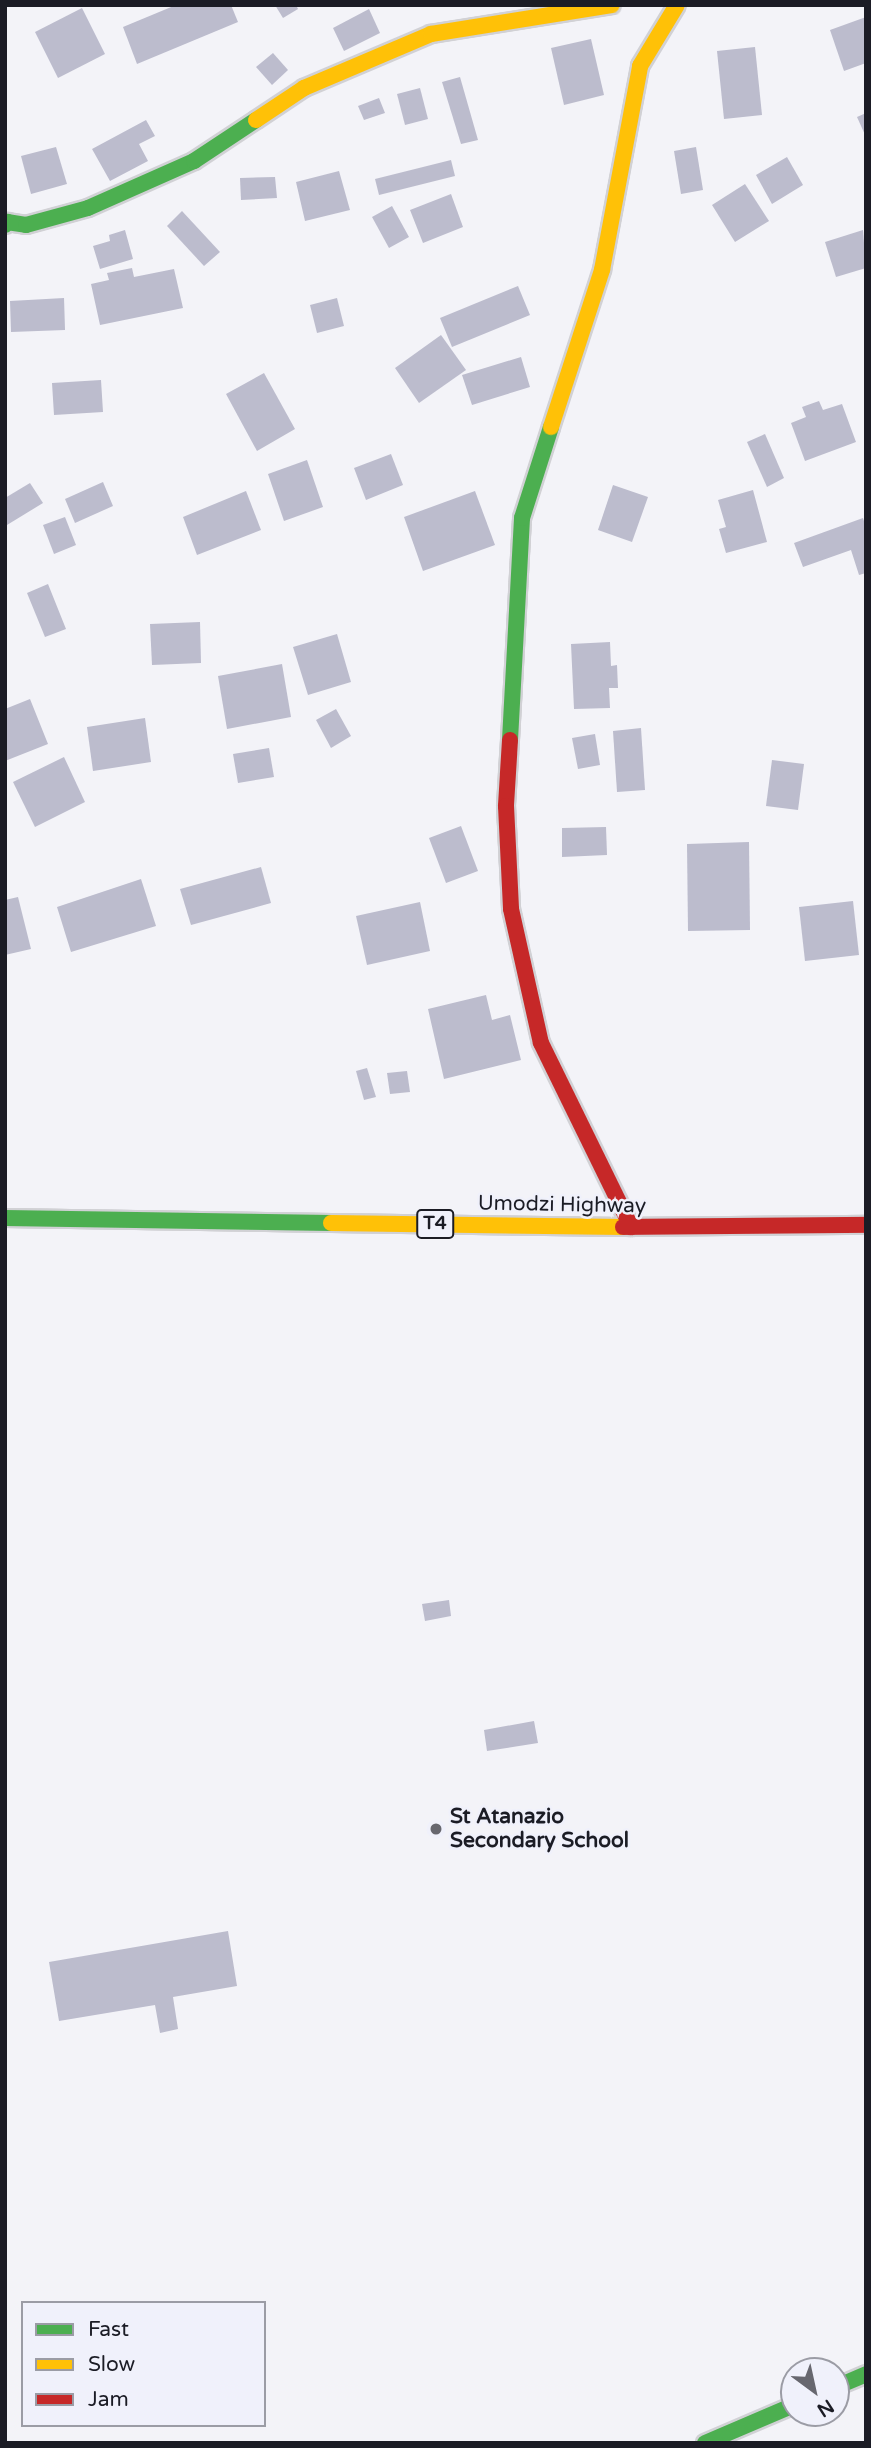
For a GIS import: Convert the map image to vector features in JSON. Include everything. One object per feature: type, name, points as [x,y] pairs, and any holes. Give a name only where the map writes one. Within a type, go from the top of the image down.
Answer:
[{"type":"main road","points":[[5,225],[7,222],[26,225],[88,208],[112,198],[194,161],[304,88],[431,34],[612,5]]},
{"type":"main road","points":[[631,1227],[541,1043],[512,909],[507,782],[523,518],[602,270],[640,66],[677,5]]},
{"type":"main road","name":"Umodzi Highway","points":[[5,1218],[631,1227],[866,1225]]},
{"type":"main road","points":[[705,2443],[780,2411]]},
{"type":"building","points":[[176,5],[231,5],[238,22],[137,64],[123,27]]},
{"type":"building","points":[[275,5],[296,5],[298,9],[283,18]]},
{"type":"building","points":[[82,8],[105,54],[58,78],[35,32]]},
{"type":"building","points":[[369,9],[380,33],[344,51],[333,28]]},
{"type":"building","points":[[866,17],[866,63],[844,71],[830,30]]},
{"type":"building","points":[[591,39],[604,95],[564,105],[551,48]]},
{"type":"building","points":[[755,47],[762,115],[724,119],[717,51]]},
{"type":"building","points":[[273,53],[288,70],[272,85],[256,67]]},
{"type":"building","points":[[460,77],[478,140],[461,144],[442,82]]},
{"type":"building","points":[[420,88],[428,119],[405,125],[397,94]]},
{"type":"building","points":[[379,98],[385,113],[364,120],[358,106]]},
{"type":"building","points":[[866,113],[866,137],[857,117]]},
{"type":"building","points":[[146,120],[155,136],[139,144],[148,161],[110,181],[92,149]]},
{"type":"building","points":[[56,147],[67,184],[31,194],[21,156]]},
{"type":"building","points":[[696,147],[703,190],[681,194],[674,151]]},
{"type":"building","points":[[787,157],[803,185],[772,204],[756,175]]},
{"type":"building","points":[[451,160],[455,176],[379,195],[375,179]]},
{"type":"building","points":[[339,171],[350,210],[305,221],[296,182]]},
{"type":"building","points":[[275,177],[277,198],[241,200],[240,178]]},
{"type":"building","points":[[745,184],[769,221],[735,242],[712,205]]},
{"type":"building","points":[[451,194],[463,227],[423,243],[410,210]]},
{"type":"building","points":[[392,206],[409,237],[389,248],[372,217]]},
{"type":"building","points":[[182,211],[220,252],[204,266],[167,226]]},
{"type":"building","points":[[125,230],[133,259],[100,269],[93,246],[110,241],[109,235]]},
{"type":"building","points":[[863,230],[866,268],[836,277],[825,242]]},
{"type":"building","points":[[132,268],[134,277],[174,269],[183,308],[100,325],[91,284],[109,280],[107,273]]},
{"type":"building","points":[[518,286],[530,315],[452,347],[440,318]]},
{"type":"building","points":[[64,298],[65,330],[11,332],[10,301]]},
{"type":"building","points":[[337,298],[344,326],[317,333],[310,305]]},
{"type":"building","points":[[441,335],[466,370],[419,403],[395,368]]},
{"type":"building","points":[[521,357],[530,387],[472,405],[462,375]]},
{"type":"building","points":[[264,373],[295,429],[257,451],[226,394]]},
{"type":"building","points":[[101,380],[103,412],[54,415],[52,383]]},
{"type":"building","points":[[819,401],[823,410],[842,404],[856,442],[805,461],[791,423],[806,417],[802,407]]},
{"type":"building","points":[[765,434],[784,478],[767,487],[747,442]]},
{"type":"building","points":[[391,454],[403,485],[366,500],[354,468]]},
{"type":"building","points":[[307,460],[323,507],[284,521],[268,474]]},
{"type":"building","points":[[103,482],[113,506],[75,523],[65,499]]},
{"type":"building","points":[[30,483],[43,503],[7,525],[5,498]]},
{"type":"building","points":[[613,485],[648,497],[632,542],[598,530]]},
{"type":"building","points":[[753,490],[767,542],[726,553],[719,529],[726,527],[718,500]]},
{"type":"building","points":[[246,491],[261,530],[197,555],[183,517]]},
{"type":"building","points":[[475,491],[495,545],[423,571],[404,517]]},
{"type":"building","points":[[65,517],[76,545],[54,554],[43,525]]},
{"type":"building","points":[[863,518],[866,527],[866,573],[859,575],[851,550],[803,567],[794,543]]},
{"type":"building","points":[[48,584],[66,629],[45,637],[27,593]]},
{"type":"building","points":[[200,622],[201,663],[152,665],[150,624]]},
{"type":"building","points":[[337,634],[351,682],[308,695],[293,647]]},
{"type":"building","points":[[610,642],[611,666],[617,665],[618,688],[609,688],[610,708],[574,709],[571,644]]},
{"type":"building","points":[[282,664],[291,717],[227,729],[218,676]]},
{"type":"building","points":[[30,699],[48,744],[5,761],[5,709]]},
{"type":"building","points":[[336,709],[351,736],[331,748],[316,720]]},
{"type":"building","points":[[145,718],[151,762],[93,771],[87,727]]},
{"type":"building","points":[[641,728],[645,790],[617,792],[613,731]]},
{"type":"building","points":[[595,734],[600,765],[578,769],[572,738]]},
{"type":"building","points":[[269,748],[274,777],[238,783],[233,754]]},
{"type":"building","points":[[64,757],[85,802],[35,827],[13,782]]},
{"type":"building","points":[[772,760],[804,764],[798,810],[766,806]]},
{"type":"building","points":[[461,826],[478,871],[446,883],[429,838]]},
{"type":"building","points":[[606,827],[607,855],[562,857],[562,828]]},
{"type":"building","points":[[749,842],[750,930],[688,931],[687,844]]},
{"type":"building","points":[[261,867],[271,903],[191,925],[180,889]]},
{"type":"building","points":[[141,879],[156,926],[71,952],[57,907]]},
{"type":"building","points":[[18,897],[31,949],[5,955],[5,900]]},
{"type":"building","points":[[853,901],[859,955],[805,961],[799,907]]},
{"type":"building","points":[[420,902],[430,951],[367,965],[356,916]]},
{"type":"building","points":[[486,995],[492,1020],[510,1015],[521,1060],[444,1079],[428,1009]]},
{"type":"building","points":[[367,1068],[376,1097],[364,1100],[356,1071]]},
{"type":"building","points":[[407,1071],[410,1092],[390,1094],[387,1073]]},
{"type":"building","points":[[449,1600],[451,1616],[425,1621],[422,1604]]},
{"type":"building","points":[[534,1721],[538,1743],[487,1751],[484,1730]]},
{"type":"building","points":[[228,1931],[237,1986],[173,1997],[178,2029],[160,2033],[155,2005],[59,2021],[49,1962]]},
{"type":"traffic: fast","points":[[5,225],[7,222],[26,225],[88,208],[194,161],[256,120]]},
{"type":"traffic: fast","points":[[510,740],[522,518],[551,427]]},
{"type":"traffic: fast","points":[[5,1218],[331,1223]]},
{"type":"traffic: fast","points":[[850,2381],[866,2374]]},
{"type":"traffic: fast","points":[[705,2443],[780,2411]]},
{"type":"traffic: slow","points":[[256,120],[304,88],[431,34],[612,5]]},
{"type":"traffic: slow","points":[[551,427],[602,270],[640,66],[677,5]]},
{"type":"traffic: slow","points":[[331,1223],[623,1227]]},
{"type":"traffic: jam","points":[[510,740],[506,806],[511,909],[541,1043],[631,1227]]},
{"type":"traffic: jam","points":[[623,1227],[866,1225]]},
{"type":"place","name":"St Atanazio Secondary School","points":[[436,1829]]}]
